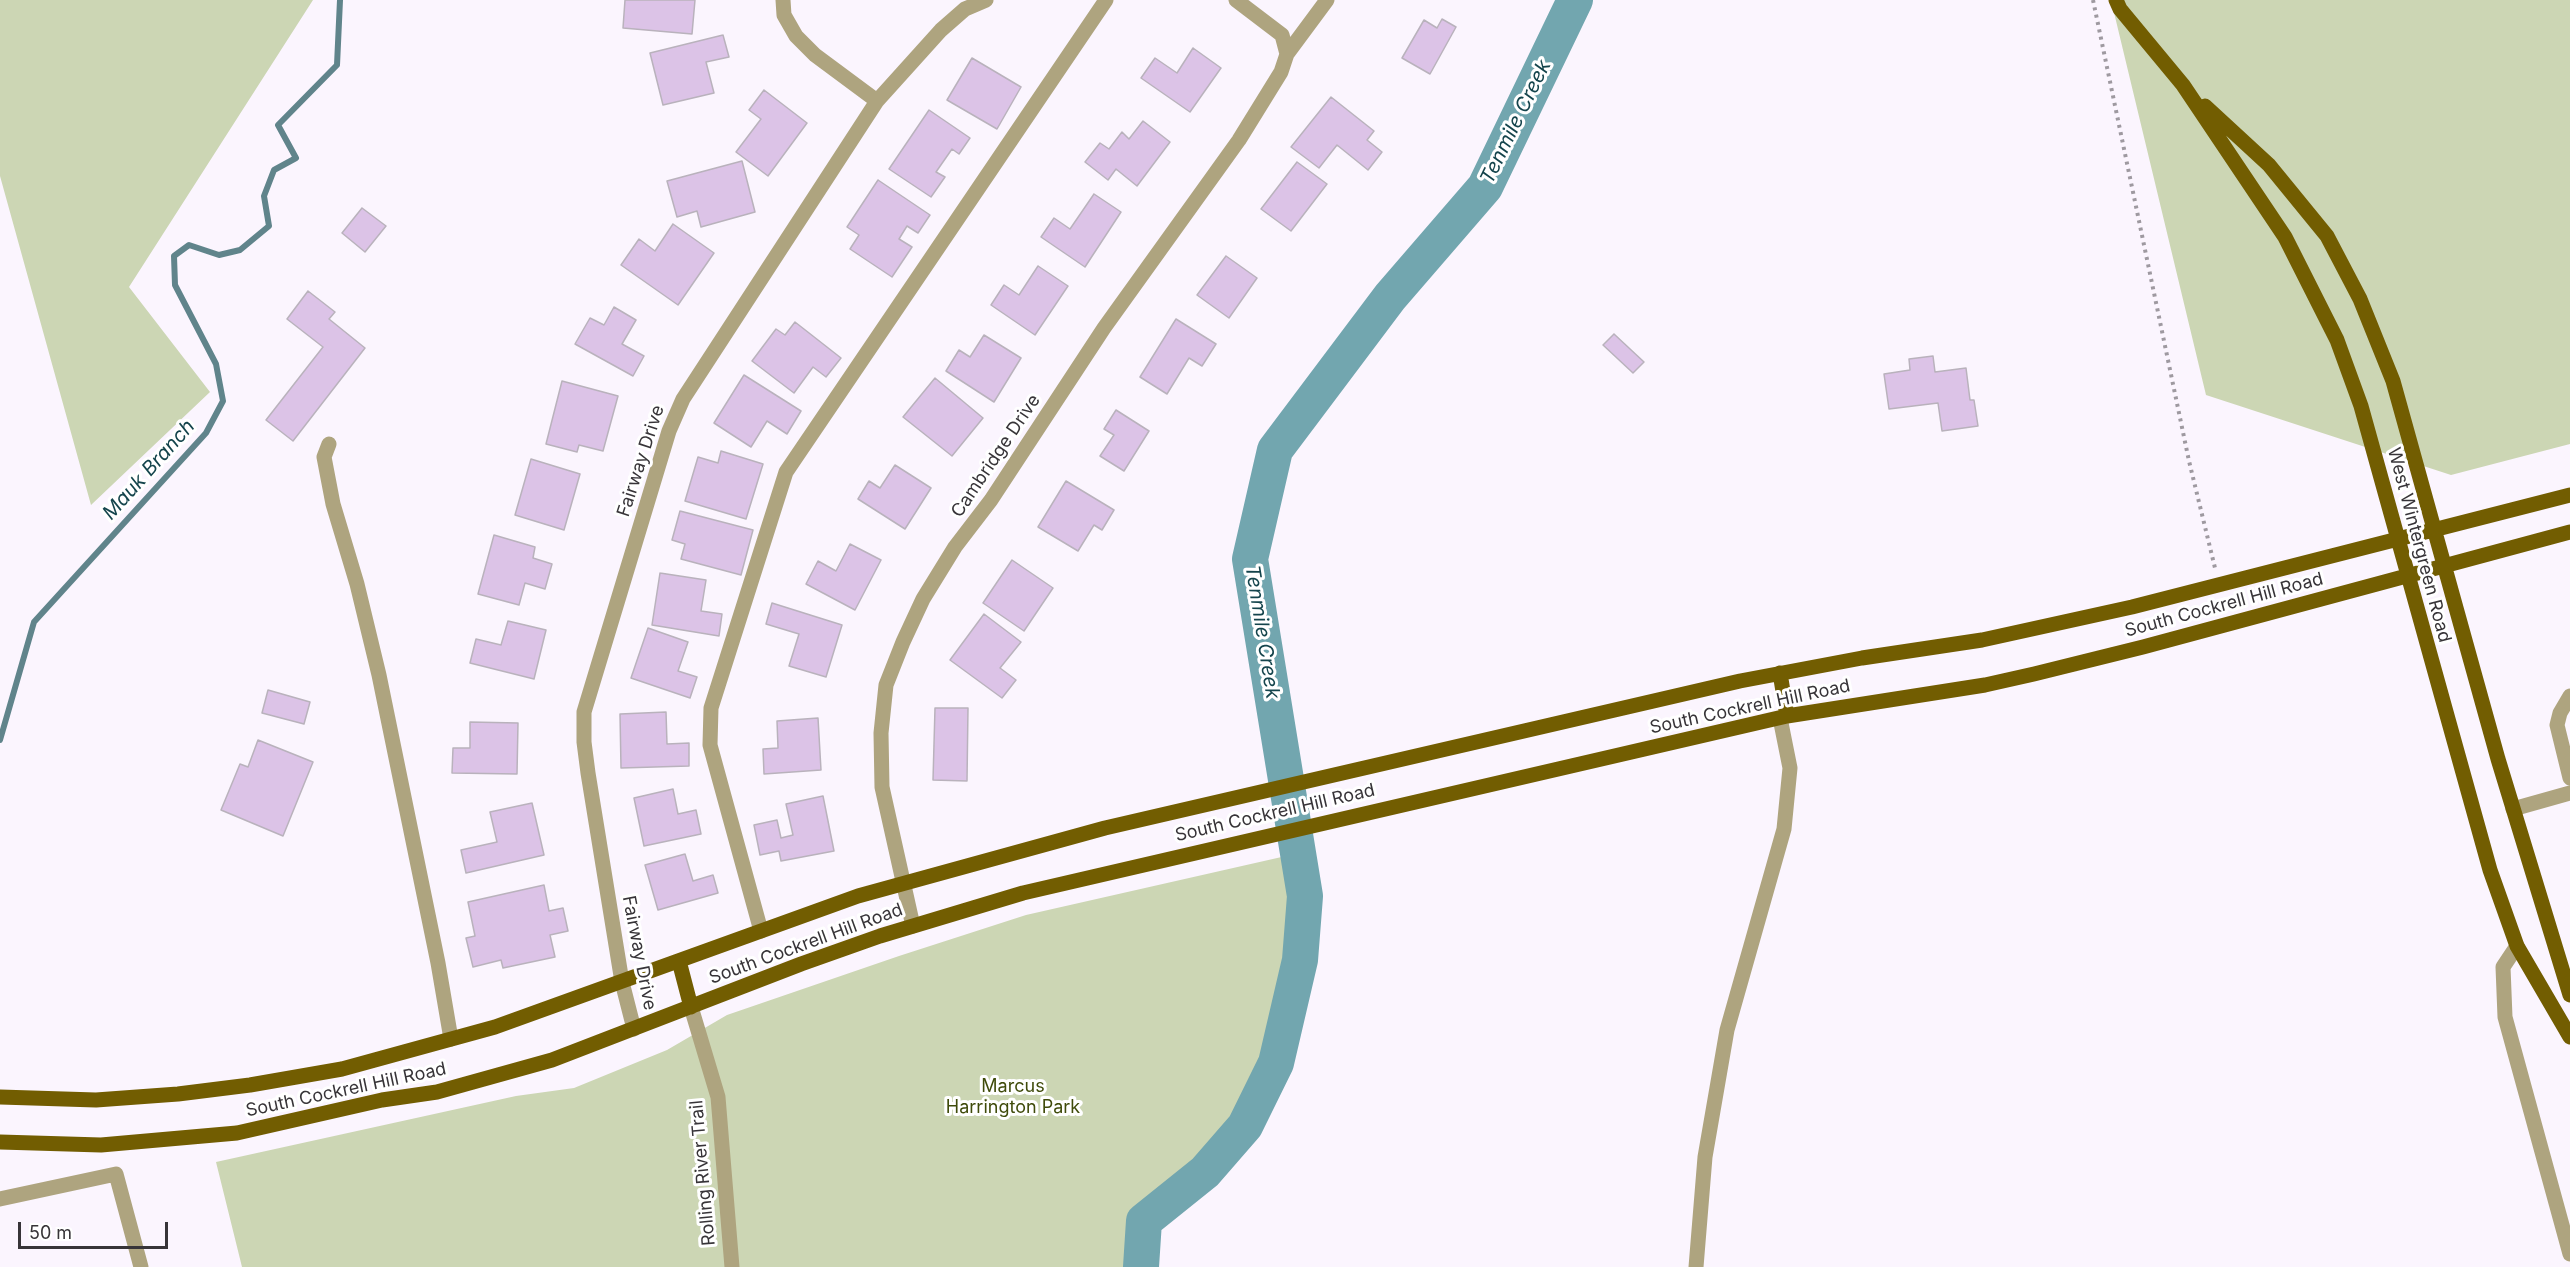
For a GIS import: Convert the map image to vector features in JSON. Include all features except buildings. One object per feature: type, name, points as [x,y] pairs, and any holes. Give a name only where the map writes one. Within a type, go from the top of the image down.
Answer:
[{"type":"main road","name":"West Wintergreen Road","points":[[2116,0],[2183,85],[2285,237],[2337,340],[2361,406],[2490,870],[2517,945],[2570,1037]]},
{"type":"main road","name":"West Wintergreen Road","points":[[2183,85],[2270,165],[2327,236],[2360,298],[2393,381],[2513,809],[2570,995]]},
{"type":"main road","name":"South Cockrell Hill Road","points":[[0,1097],[96,1100],[240,1086],[342,1069],[495,1027],[858,896],[1105,828],[1395,759],[1780,673],[1982,640],[2132,607],[2570,495]]},
{"type":"main road","name":"South Cockrell Hill Road","points":[[0,1142],[101,1145],[237,1133],[382,1100],[437,1092],[552,1060],[801,964],[913,926],[1023,893],[1783,717],[1985,685],[2034,674],[2143,647],[2570,532]]},
{"type":"main road","points":[[1780,673],[1783,717]]},
{"type":"main road","points":[[679,961],[691,1007]]},
{"type":"street","points":[[783,0],[784,15],[796,36],[815,56],[878,101]]},
{"type":"street","name":"Fairway Drive","points":[[634,1029],[622,982],[584,742],[584,712],[669,431],[682,399],[878,101],[941,30],[965,9],[986,0]]},
{"type":"street","points":[[761,931],[710,745],[711,708],[786,472],[1106,0]]},
{"type":"street","points":[[1236,0],[1282,35],[1287,54]]},
{"type":"street","name":"Cambridge Drive","points":[[913,926],[882,787],[881,733],[886,685],[903,642],[923,599],[956,547],[991,500],[1104,328],[1239,140],[1281,72],[1287,54],[1327,0]]},
{"type":"street","points":[[329,444],[324,457],[333,504],[357,584],[379,675],[436,952],[451,1039]]},
{"type":"street","points":[[2570,696],[2560,713],[2557,726],[2570,778]]},
{"type":"street","points":[[1696,1267],[1705,1157],[1728,1030],[1784,829],[1790,768],[1783,717]]},
{"type":"street","points":[[2513,809],[2570,793]]},
{"type":"street","points":[[2517,945],[2502,967],[2505,1017],[2570,1254]]},
{"type":"street","name":"Rolling River Trail","points":[[691,1007],[718,1097],[732,1267]]},
{"type":"street","points":[[0,1199],[116,1174],[141,1267]]},
{"type":"path","points":[[2093,0],[2188,461],[2219,584]]},
{"type":"green space","points":[[0,0],[313,0],[129,287],[210,392],[91,505],[0,176]]},
{"type":"green space","points":[[2111,0],[2570,0],[2570,444],[2451,475],[2206,395]]},
{"type":"green space","name":"Marcus Harrington Park","points":[[1286,856],[1293,903],[1267,1058],[1241,1118],[1201,1159],[1135,1214],[1130,1267],[242,1267],[216,1162],[516,1096],[574,1088],[667,1050],[727,1015],[899,956],[1026,915]]},
{"type":"waterway","name":"Mauk Branch","points":[[0,740],[34,622],[206,433],[223,401],[216,364],[175,285],[174,256],[189,245],[219,255],[240,250],[269,226],[264,196],[274,170],[296,158],[278,125],[337,65],[340,0]]},
{"type":"waterway","name":"Tenmile Creek","points":[[1141,1267],[1144,1221],[1205,1172],[1245,1126],[1276,1063],[1300,960],[1305,896],[1250,559],[1275,450],[1390,297],[1485,187],[1575,0]]}]
